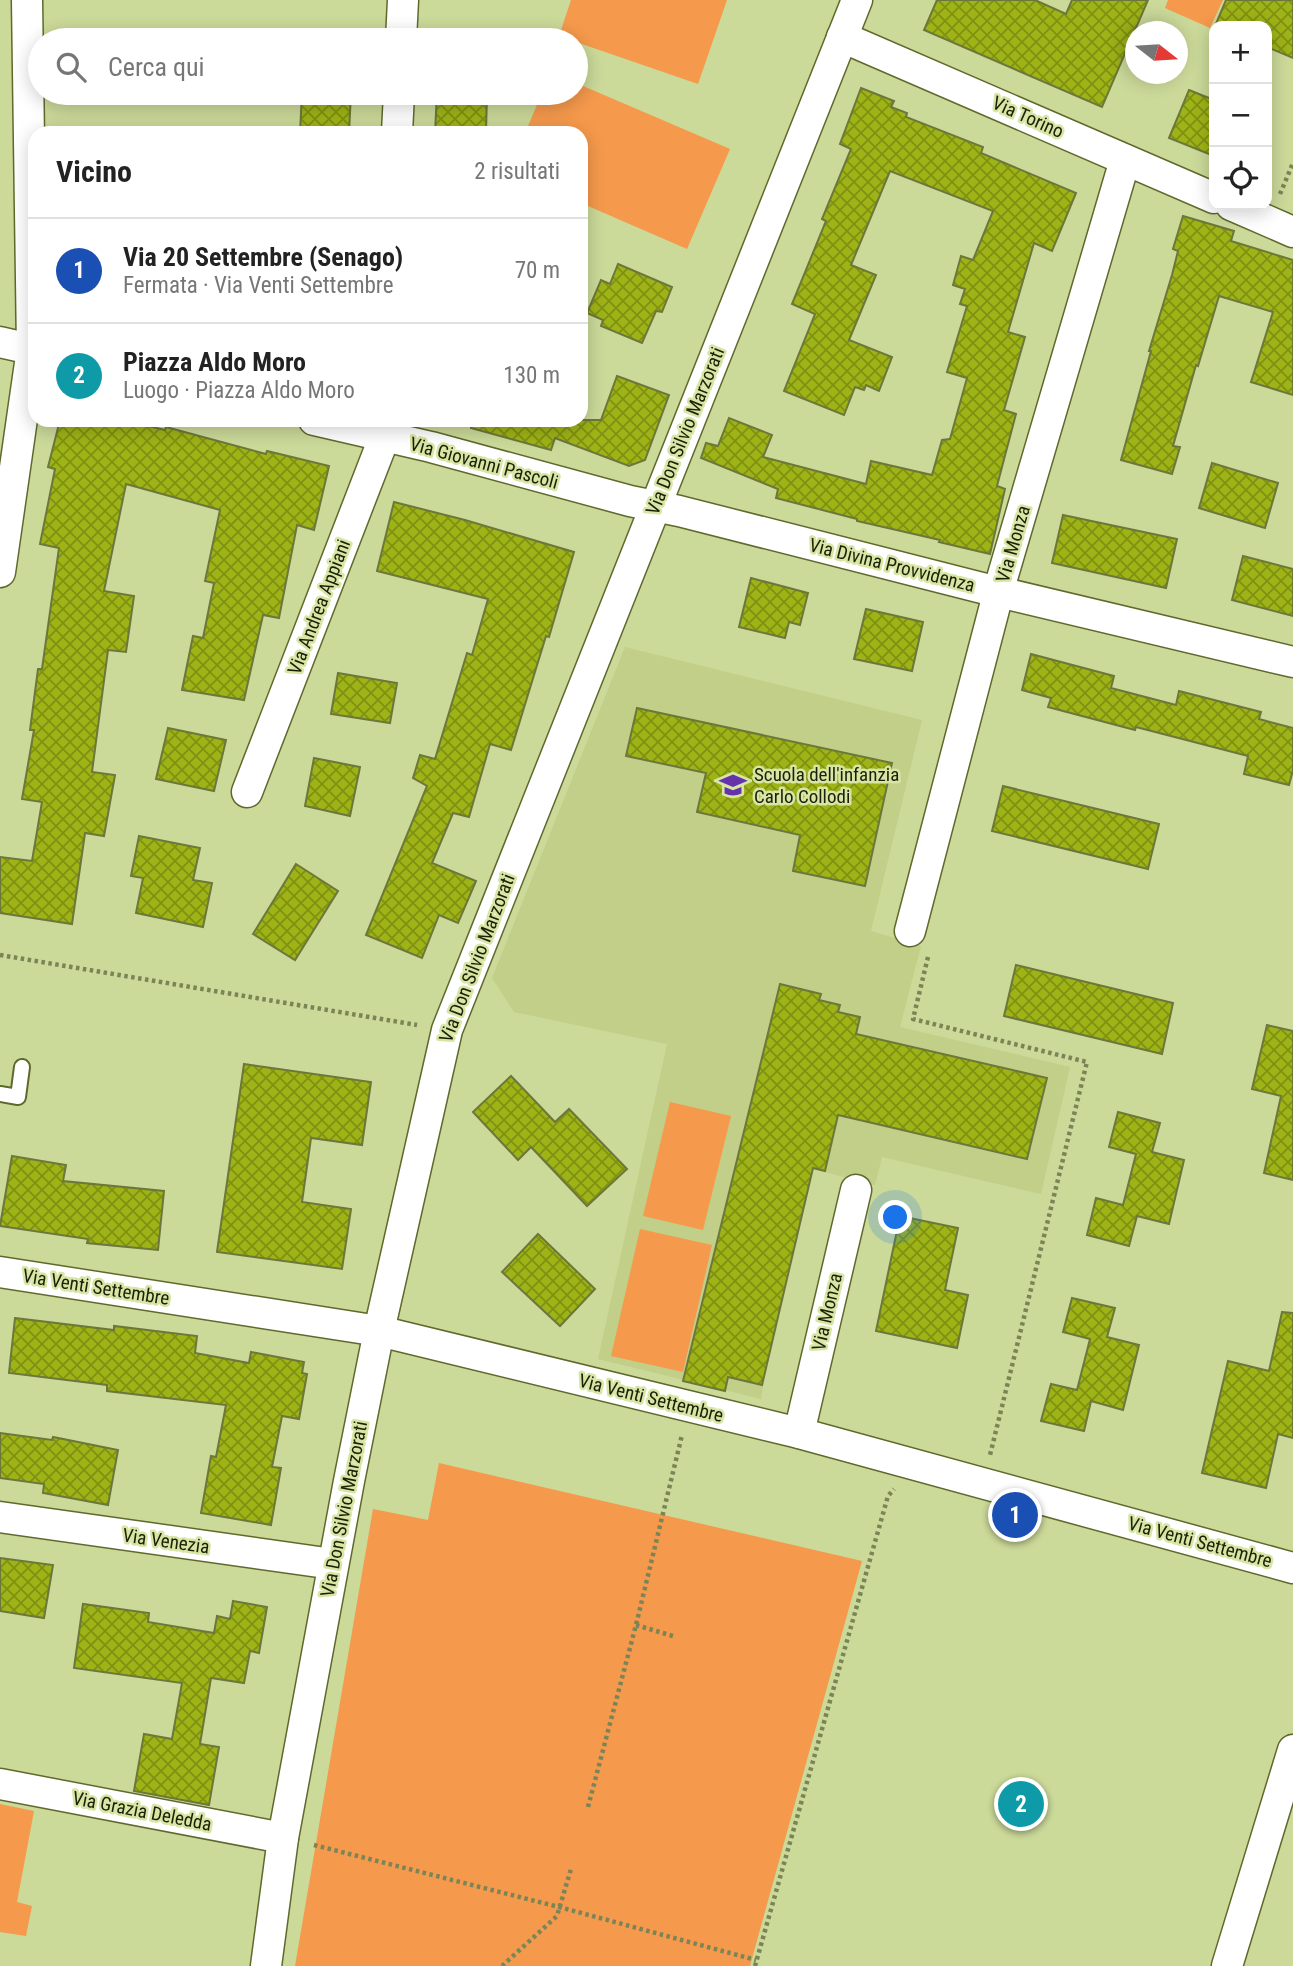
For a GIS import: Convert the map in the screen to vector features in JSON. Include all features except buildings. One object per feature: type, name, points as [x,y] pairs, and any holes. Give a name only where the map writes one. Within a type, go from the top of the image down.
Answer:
[{"type":"street","points":[[27,0],[28,50]]},
{"type":"street","points":[[402,28],[403,0]]},
{"type":"street","name":"Via Don Silvio Marzorati","points":[[266,1966],[283,1838],[333,1564],[379,1331],[447,1030],[857,0]]},
{"type":"street","name":"Via Torino","points":[[842,37],[1209,196]]},
{"type":"street","points":[[29,105],[30,126]]},
{"type":"street","points":[[397,126],[398,105]]},
{"type":"street","name":"Via Monza","points":[[910,931],[999,592],[1125,160]]},
{"type":"street","points":[[1242,210],[1293,232]]},
{"type":"street","points":[[0,342],[28,349]]},
{"type":"street","points":[[0,572],[28,389]]},
{"type":"street","name":"Via Giovanni Pascoli","points":[[384,429],[431,447],[655,506]]},
{"type":"street","name":"Via Andrea Appiani","points":[[247,792],[384,429]]},
{"type":"street","name":"Via Divina Provvidenza","points":[[655,506],[1293,662]]},
{"type":"street","name":"Via Monza","points":[[799,1433],[856,1191]]},
{"type":"street","name":"Via Venti Settembre","points":[[0,1272],[379,1331],[799,1433],[1293,1568]]},
{"type":"street","name":"Via Venezia","points":[[0,1517],[333,1564]]},
{"type":"street","points":[[1227,1966],[1293,1750]]},
{"type":"street","name":"Via Grazia Deledda","points":[[0,1784],[283,1838]]},
{"type":"lane","points":[[0,1094],[18,1097],[22,1067]]},
{"type":"path","points":[[910,931],[932,938],[913,1019],[1087,1062],[990,1457]]},
{"type":"path","points":[[0,955],[447,1030]]},
{"type":"path","points":[[588,1807],[683,1431]]},
{"type":"path","points":[[283,1838],[559,1907],[755,1963],[888,1496],[899,1484]]},
{"type":"path","points":[[636,1625],[673,1636]]},
{"type":"path","points":[[502,1966],[557,1916],[571,1869]]},
{"type":"shaded area","points":[[571,0],[727,0],[698,84],[588,46],[588,28],[562,28]]},
{"type":"shaded area","points":[[1168,0],[1223,0],[1213,21],[1209,21],[1209,28],[1165,8]]},
{"type":"shaded area","points":[[588,88],[730,149],[687,249],[588,206],[588,126],[528,126],[537,105],[588,105]]},
{"type":"shaded area","points":[[625,647],[922,720],[871,931],[921,946],[900,1027],[1070,1067],[1041,1194],[882,1157],[875,1185],[813,1169],[767,1362],[761,1399],[598,1359],[667,1044],[514,1012],[492,978]]},
{"type":"shaded area","points":[[670,1102],[731,1116],[703,1230],[643,1216]]},
{"type":"shaded area","points":[[640,1229],[712,1245],[683,1372],[611,1356]]},
{"type":"shaded area","points":[[439,1463],[862,1561],[750,1966],[295,1966],[373,1509],[428,1520]]},
{"type":"shaded area","points":[[0,1804],[34,1811],[17,1902],[32,1906],[26,1936],[0,1932]]},
{"type":"place","name":"Scuola dell'infanzia Carlo Collodi","points":[[733,785]]},
{"type":"place","name":"Via 20 Settembre (Senago)","points":[[1015,1515]]},
{"type":"place","name":"Piazza Aldo Moro","points":[[1021,1804]]}]
